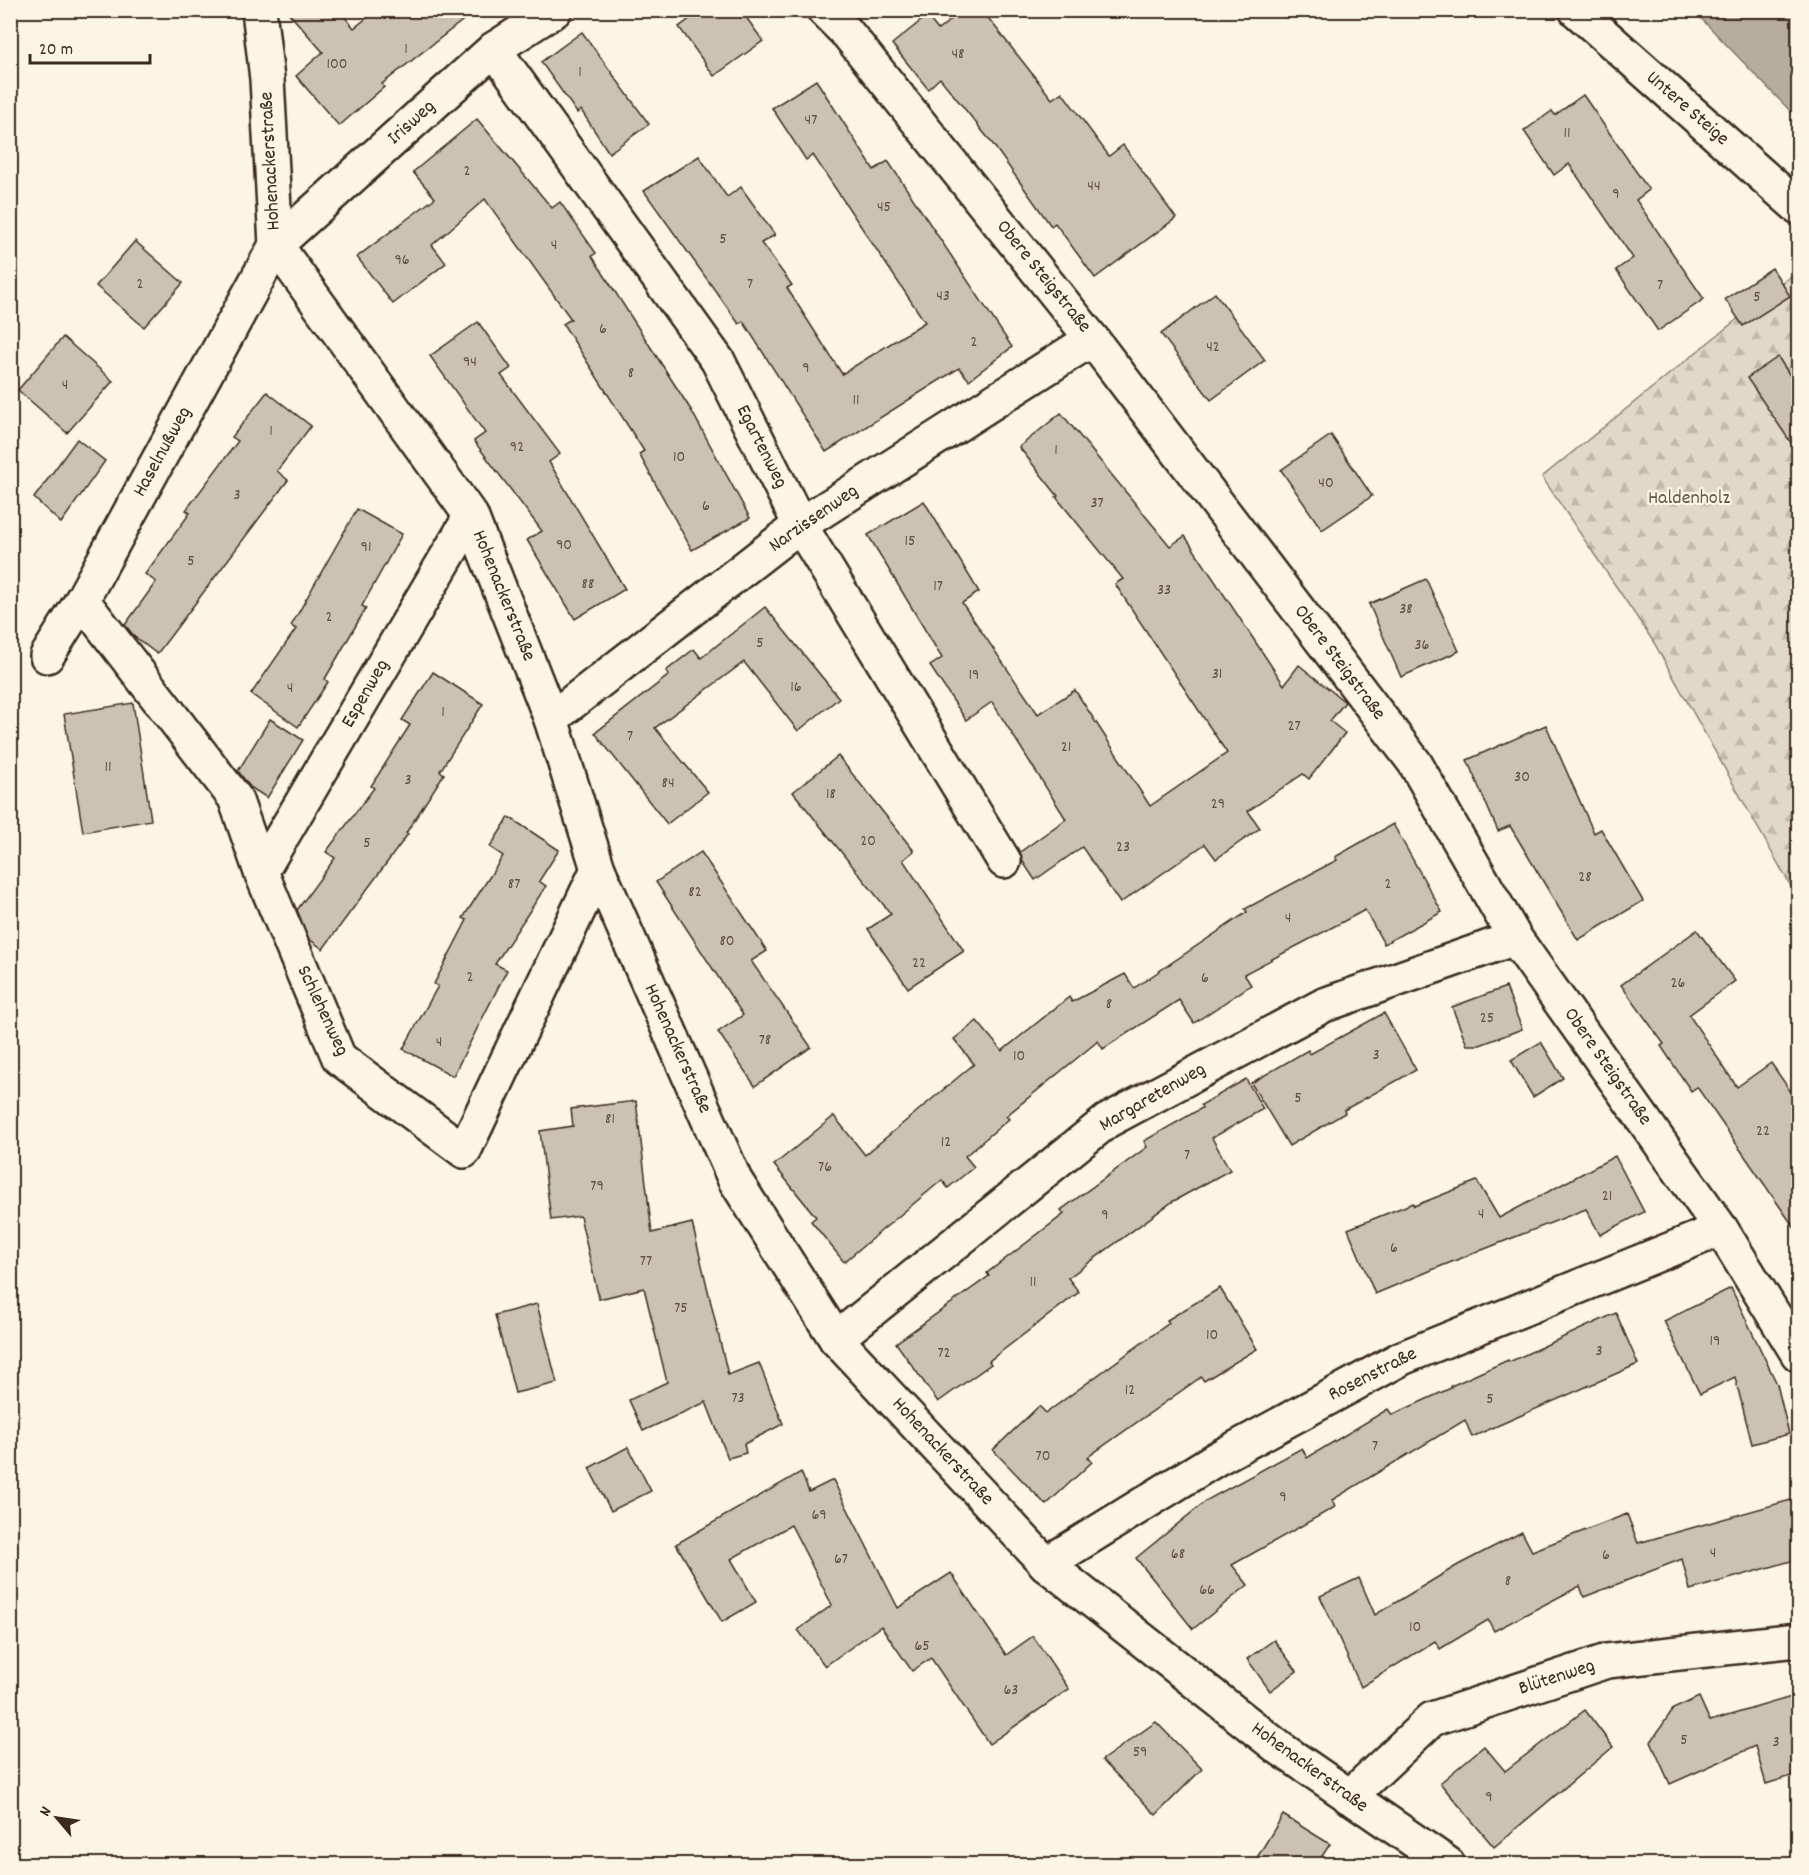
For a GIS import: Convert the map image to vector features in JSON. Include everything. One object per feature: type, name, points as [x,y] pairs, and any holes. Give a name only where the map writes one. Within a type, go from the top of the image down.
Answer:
[{"type":"street","name":"Hohenackerstraße","points":[[259,10],[267,79],[276,245],[471,516],[551,719],[598,869],[735,1180],[836,1339],[1046,1564],[1278,1747],[1448,1864]]},
{"type":"street","name":"Irisweg","points":[[276,245],[494,49],[555,10]]},
{"type":"street","name":"Obere Steigstraße","points":[[824,10],[848,34],[1092,339],[1415,763],[1515,938],[1720,1229],[1798,1354]]},
{"type":"street","name":"Untere Steige","points":[[1576,10],[1798,207]]},
{"type":"street","name":"Egartenweg","points":[[494,49],[718,361],[800,525],[1004,861]]},
{"type":"street","name":"Haselnußweg","points":[[46,656],[82,600],[276,245]]},
{"type":"street","name":"Narzissenweg","points":[[551,719],[800,525],[1092,339]]},
{"type":"street","name":"Espenweg","points":[[261,872],[471,516]]},
{"type":"street","name":"Schlehenweg","points":[[82,600],[235,798],[261,872],[339,1058],[464,1151],[598,869]]},
{"type":"street","name":"Margaretenweg","points":[[836,1339],[1107,1121],[1324,1005],[1515,938]]},
{"type":"street","name":"Rosenstraße","points":[[1046,1564],[1216,1459],[1402,1358],[1720,1229]]},
{"type":"street","name":"Blütenweg","points":[[1349,1797],[1432,1719],[1607,1661],[1798,1640]]},
{"type":"green space","name":"Haldenholz","points":[[1798,270],[1798,899],[1653,641],[1542,477]]},
{"type":"shaded area","points":[[1694,11],[1798,11],[1798,119],[1797,118]]},
{"type":"building","points":[[286,10],[339,10],[354,28],[377,10],[476,10],[382,84],[384,87],[339,126],[296,76],[323,52]]},
{"type":"building","points":[[702,10],[741,10],[763,41],[714,76],[679,27]]},
{"type":"building","points":[[963,10],[982,10],[1052,99],[1062,92],[1109,156],[1123,145],[1176,218],[1095,278],[1055,223],[1051,226],[992,143],[940,78],[928,89],[892,44],[927,16],[938,30]]},
{"type":"building","points":[[582,32],[649,124],[609,153],[581,110],[577,113],[541,62]]},
{"type":"building","points":[[816,80],[874,170],[888,161],[1012,347],[969,380],[959,368],[826,452],[743,321],[739,324],[644,191],[699,156],[727,197],[741,187],[775,235],[761,243],[792,285],[787,288],[842,374],[925,322],[813,155],[806,160],[772,108]]},
{"type":"building","points":[[1583,95],[1649,190],[1636,200],[1704,299],[1658,331],[1616,270],[1633,258],[1569,164],[1554,175],[1524,131],[1552,111],[1555,115]]},
{"type":"building","points":[[477,119],[552,208],[560,202],[596,253],[592,256],[691,410],[750,518],[692,550],[639,454],[644,451],[563,324],[571,319],[485,199],[432,245],[446,263],[393,304],[357,257],[435,198],[413,172]]},
{"type":"building","points":[[135,241],[183,283],[144,327],[96,286]]},
{"type":"building","points":[[1772,268],[1790,296],[1743,326],[1725,299]]},
{"type":"building","points":[[1215,293],[1265,360],[1211,400],[1161,334]]},
{"type":"building","points":[[478,322],[511,368],[501,375],[560,454],[549,462],[625,589],[575,619],[527,540],[542,531],[474,441],[485,433],[430,356]]},
{"type":"building","points":[[63,337],[113,381],[67,433],[18,390]]},
{"type":"building","points":[[1778,357],[1798,388],[1798,453],[1747,378]]},
{"type":"building","points":[[267,392],[311,426],[277,471],[288,480],[157,654],[135,637],[125,625],[156,582],[145,574],[190,513],[186,510],[238,441],[232,437]]},
{"type":"building","points":[[1061,413],[1170,546],[1185,536],[1284,685],[1299,665],[1345,702],[1330,721],[1345,733],[1309,779],[1303,774],[1248,811],[1260,828],[1216,859],[1205,844],[1120,903],[1082,847],[1035,880],[1023,862],[1020,852],[1066,819],[992,702],[966,720],[930,666],[942,658],[868,535],[924,501],[979,592],[962,603],[1038,714],[1075,690],[1150,806],[1227,753],[1115,584],[1123,579],[1056,497],[1058,496],[1019,447]]},
{"type":"building","points":[[1331,435],[1372,496],[1322,530],[1281,470]]},
{"type":"building","points":[[77,439],[105,461],[61,523],[34,498]]},
{"type":"building","points":[[357,509],[402,534],[362,606],[366,608],[325,679],[328,682],[298,727],[251,694],[296,629],[291,626]]},
{"type":"building","points":[[1426,579],[1459,651],[1401,677],[1369,604]]},
{"type":"building","points":[[765,607],[839,698],[798,731],[744,662],[655,728],[708,792],[667,824],[595,733],[669,675],[666,671],[694,649],[701,658]]},
{"type":"building","points":[[433,672],[483,704],[440,771],[444,774],[406,833],[408,834],[323,949],[309,939],[297,910],[335,858],[326,852],[374,788],[371,786],[410,725],[402,720]]},
{"type":"building","points":[[133,703],[151,820],[83,832],[64,714]]},
{"type":"building","points":[[270,719],[303,740],[267,798],[250,787],[238,771]]},
{"type":"building","points":[[1546,725],[1594,833],[1601,829],[1643,901],[1578,940],[1510,826],[1498,831],[1467,760]]},
{"type":"building","points":[[838,756],[914,851],[903,860],[964,951],[908,988],[868,929],[891,914],[793,792]]},
{"type":"building","points":[[509,817],[559,850],[539,881],[546,886],[495,964],[507,970],[453,1076],[403,1049],[438,986],[434,984],[467,920],[463,918],[503,856],[490,847]]},
{"type":"building","points":[[1393,824],[1442,912],[1384,944],[1365,910],[1244,974],[1251,985],[1194,1023],[1179,1000],[1103,1049],[1098,1041],[1006,1116],[1009,1119],[965,1156],[974,1167],[948,1188],[942,1180],[844,1262],[811,1221],[816,1217],[774,1165],[834,1116],[865,1155],[974,1064],[954,1039],[977,1021],[1002,1051],[1069,997],[1072,1002],[1125,974],[1134,988],[1247,912],[1245,909],[1337,860],[1335,857]]},
{"type":"building","points":[[701,852],[767,951],[751,961],[811,1047],[755,1086],[718,1032],[743,1015],[656,882]]},
{"type":"building","points":[[1697,930],[1735,981],[1689,1015],[1737,1087],[1771,1063],[1798,1102],[1798,1233],[1697,1087],[1691,1091],[1661,1046],[1664,1044],[1621,985]]},
{"type":"building","points":[[1506,987],[1522,1029],[1480,1045],[1467,1045],[1452,1007]]},
{"type":"building","points":[[1384,1013],[1416,1070],[1344,1110],[1345,1113],[1289,1146],[1251,1083],[1308,1050],[1310,1054]]},
{"type":"building","points":[[1541,1042],[1563,1078],[1533,1097],[1511,1060]]},
{"type":"building","points":[[1246,1079],[1263,1109],[1212,1138],[1230,1170],[1172,1202],[1068,1278],[1079,1292],[989,1361],[991,1364],[938,1402],[896,1343],[989,1276],[987,1273],[1064,1214],[1061,1210],[1147,1147],[1144,1141],[1202,1108],[1201,1105]]},
{"type":"building","points":[[636,1101],[652,1233],[692,1223],[728,1375],[759,1363],[783,1424],[744,1444],[746,1453],[728,1458],[706,1402],[643,1431],[629,1400],[667,1382],[644,1288],[599,1299],[580,1216],[551,1220],[540,1131],[573,1126],[571,1109]]},
{"type":"building","points":[[1615,1156],[1644,1212],[1600,1235],[1586,1209],[1375,1294],[1348,1229],[1477,1181],[1499,1218]]},
{"type":"building","points":[[1220,1288],[1257,1349],[1204,1381],[1201,1377],[1088,1457],[1092,1462],[1046,1505],[993,1450],[1039,1406],[1046,1413],[1169,1323],[1167,1320]]},
{"type":"building","points":[[1731,1288],[1777,1384],[1789,1434],[1752,1444],[1735,1377],[1700,1394],[1664,1321]]},
{"type":"building","points":[[537,1304],[557,1383],[515,1393],[495,1315]]},
{"type":"building","points":[[1616,1313],[1638,1364],[1472,1437],[1465,1420],[1332,1500],[1335,1507],[1232,1565],[1248,1585],[1193,1629],[1136,1558],[1207,1500],[1302,1448],[1307,1458],[1388,1409],[1392,1415],[1508,1360],[1509,1362]]},
{"type":"building","points":[[628,1447],[651,1491],[611,1511],[589,1468]]},
{"type":"building","points":[[801,1472],[809,1492],[833,1480],[898,1608],[951,1573],[1006,1655],[1033,1636],[1069,1689],[989,1744],[931,1658],[912,1671],[881,1626],[825,1666],[798,1630],[832,1605],[791,1525],[731,1559],[756,1602],[722,1622],[676,1544]]},
{"type":"building","points":[[1798,1498],[1798,1559],[1690,1590],[1682,1559],[1584,1597],[1580,1586],[1494,1631],[1488,1620],[1440,1649],[1435,1641],[1361,1687],[1320,1596],[1359,1578],[1375,1615],[1458,1565],[1522,1532],[1532,1551],[1627,1514],[1638,1543]]},
{"type":"building","points":[[1274,1640],[1297,1671],[1270,1691],[1247,1659]]},
{"type":"building","points":[[1798,1695],[1798,1774],[1766,1784],[1755,1746],[1670,1784],[1651,1742],[1673,1709],[1699,1697],[1710,1721]]},
{"type":"building","points":[[1585,1710],[1613,1747],[1494,1847],[1440,1783],[1484,1746],[1505,1771]]},
{"type":"building","points":[[1156,1722],[1202,1769],[1156,1815],[1102,1760]]},
{"type":"building","points":[[1283,1815],[1330,1844],[1317,1864],[1253,1864]]}]
